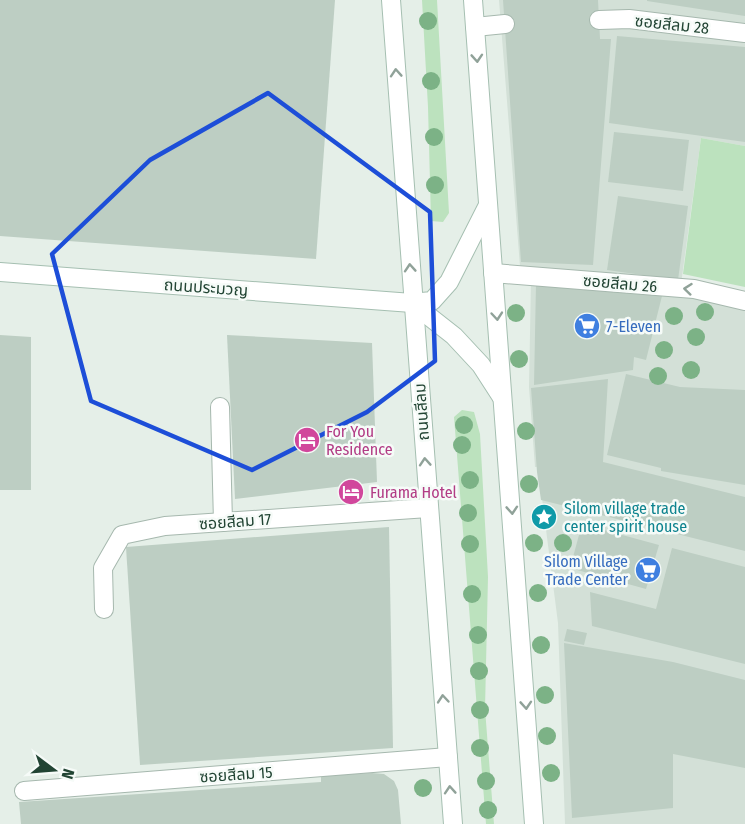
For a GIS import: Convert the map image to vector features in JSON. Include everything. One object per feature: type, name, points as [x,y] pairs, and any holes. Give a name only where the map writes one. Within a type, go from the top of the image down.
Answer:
[{"type":"main road","name":"ถนนสีลม","points":[[391,0],[453,824]]},
{"type":"main road","points":[[473,0],[534,824]]},
{"type":"main road","name":"ซอยสีลม 28","points":[[599,20],[629,19],[745,33]]},
{"type":"main road","points":[[475,27],[505,24]]},
{"type":"main road","points":[[412,303],[432,301],[449,282],[487,207]]},
{"type":"main road","name":"ถนนประมวญ","points":[[0,272],[412,303]]},
{"type":"main road","name":"ซอยสีลม 26","points":[[493,273],[694,289],[745,301]]},
{"type":"main road","points":[[412,303],[454,336],[481,365],[504,399]]},
{"type":"main road","points":[[220,407],[223,522]]},
{"type":"main road","name":"ซอยสีลม 17","points":[[104,609],[103,568],[122,535],[165,526],[428,508]]},
{"type":"main road","name":"ซอยสีลม 15","points":[[24,791],[447,757]]},
{"type":"highlighted area","points":[[268,93],[430,212],[435,361],[367,412],[252,470],[91,401],[52,254],[150,160]]},
{"type":"shaded area","points":[[499,0],[745,0],[745,146],[701,138],[681,284],[520,266]]},
{"type":"shaded area","points":[[531,280],[701,294],[745,306],[745,824],[565,824],[558,623],[538,467],[535,467],[529,387]]},
{"type":"green space","points":[[422,0],[437,0],[449,213],[443,222],[431,221]]},
{"type":"green space","points":[[701,138],[745,146],[745,287],[683,274]]},
{"type":"green space","points":[[462,410],[474,412],[480,434],[488,577],[485,709],[494,824],[486,824],[454,417]]},
{"type":"building","points":[[0,0],[335,0],[316,259],[0,236]]},
{"type":"building","points":[[503,0],[598,0],[600,39],[611,39],[593,265],[521,262]]},
{"type":"building","points":[[745,0],[745,16],[647,1]]},
{"type":"building","points":[[617,36],[745,47],[745,142],[609,123]]},
{"type":"building","points":[[614,132],[689,140],[683,191],[608,182]]},
{"type":"building","points":[[618,196],[688,206],[678,280],[607,270]]},
{"type":"building","name":"7-Eleven","points":[[536,284],[662,296],[646,360],[634,357],[633,370],[534,385]]},
{"type":"building","points":[[0,335],[31,337],[31,490],[0,490]]},
{"type":"building","points":[[227,335],[372,343],[377,482],[235,499]]},
{"type":"building","points":[[626,374],[680,387],[745,390],[745,485],[661,471],[661,468],[607,455]]},
{"type":"building","points":[[608,379],[603,462],[745,497],[745,551],[541,500],[531,388]]},
{"type":"building","points":[[582,524],[659,545],[646,589],[570,568]]},
{"type":"building","points":[[389,527],[393,748],[140,765],[126,547]]},
{"type":"building","points":[[672,548],[745,567],[745,664],[592,626],[590,592],[656,609]]},
{"type":"building","points":[[567,629],[587,633],[584,645],[564,641]]},
{"type":"building","points":[[564,643],[673,662],[745,680],[745,768],[673,754],[673,808],[572,818]]},
{"type":"building","points":[[384,774],[394,781],[398,790],[401,824],[21,824],[19,802],[321,782],[321,775]]},
{"type":"place","name":"7-Eleven","points":[[587,326]]},
{"type":"place","name":"For You Residence","points":[[307,440]]},
{"type":"place","name":"Furama Hotel","points":[[351,492]]},
{"type":"place","name":"Silom village trade center spirit house","points":[[544,517]]},
{"type":"place","name":"Silom Village Trade Center","points":[[648,570]]}]
